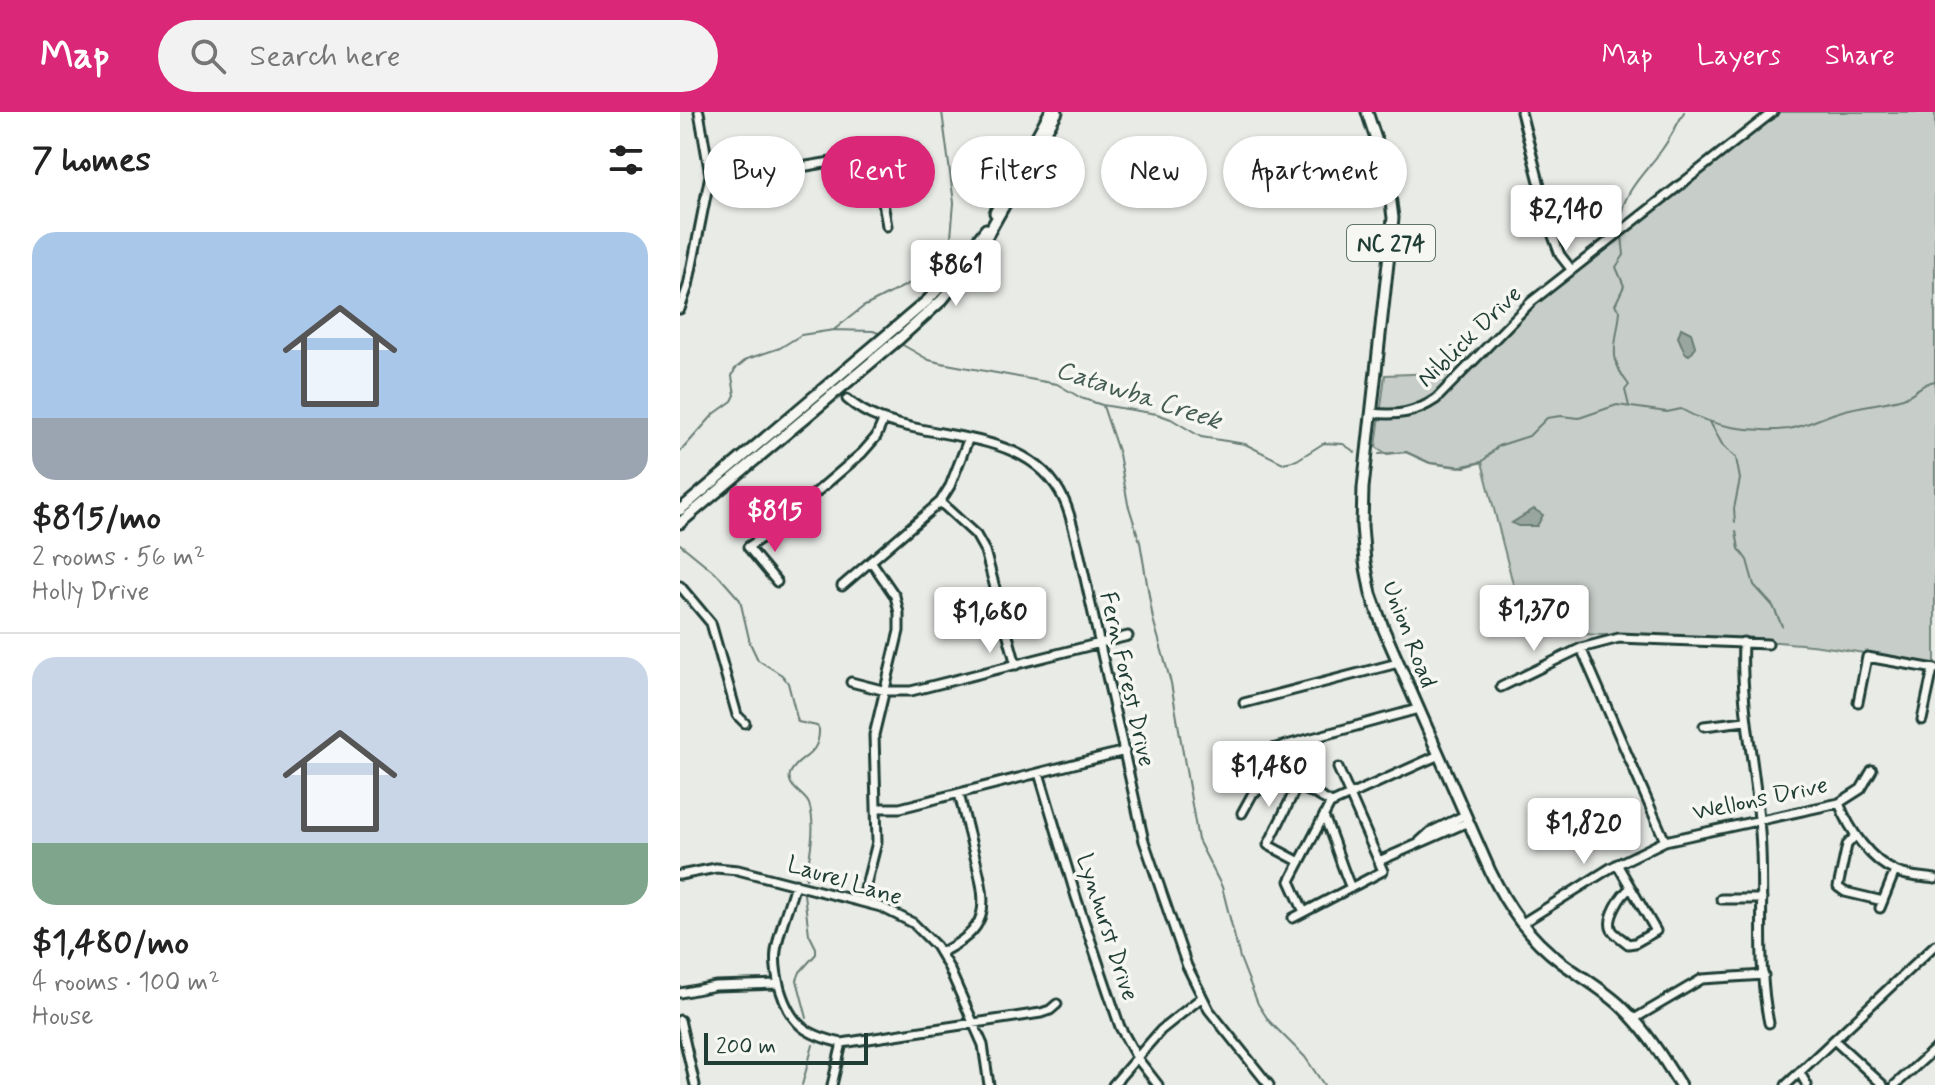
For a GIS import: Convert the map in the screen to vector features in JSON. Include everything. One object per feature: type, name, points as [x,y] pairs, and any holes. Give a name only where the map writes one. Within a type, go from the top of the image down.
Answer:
[{"type":"main road","points":[[1038,136],[1050,112]]},
{"type":"main road","points":[[1043,136],[1057,112]]},
{"type":"main road","name":"Union Road","points":[[1367,112],[1387,172],[1393,218],[1362,510],[1363,544],[1371,594],[1398,663],[1498,888],[1521,924],[1542,946],[1609,995],[1634,1019],[1680,1085]]},
{"type":"main road","points":[[680,510],[859,360],[942,300],[965,273],[1001,208]]},
{"type":"main road","points":[[680,523],[869,364],[908,324]]},
{"type":"street","points":[[699,112],[704,141]]},
{"type":"street","points":[[1521,112],[1553,236],[1560,255],[1571,269]]},
{"type":"street","name":"Niblick Drive","points":[[1372,413],[1399,415],[1423,408],[1436,399],[1531,302],[1773,112]]},
{"type":"street","points":[[680,309],[688,286],[704,205]]},
{"type":"street","points":[[884,208],[887,226]]},
{"type":"street","name":"Fern Forest Drive","points":[[847,399],[862,411],[883,421],[996,445],[1021,454],[1042,469],[1059,489],[1072,525],[1148,857],[1201,998],[1269,1085]]},
{"type":"street","points":[[777,582],[748,547],[769,533],[862,453],[876,437],[883,421]]},
{"type":"street","points":[[842,586],[940,502],[950,486],[968,440]]},
{"type":"street","points":[[940,502],[964,522],[985,551],[1016,665]]},
{"type":"street","points":[[862,901],[877,847],[874,735],[897,641],[899,613],[895,596],[871,561]]},
{"type":"street","points":[[681,586],[711,623],[737,715],[745,723]]},
{"type":"street","points":[[851,682],[886,691],[911,691],[1128,636]]},
{"type":"street","points":[[1501,687],[1581,648],[1610,640],[1634,637],[1768,644]]},
{"type":"street","points":[[1743,642],[1742,688],[1759,819],[1764,975],[1769,1023]]},
{"type":"street","points":[[1581,648],[1665,841]]},
{"type":"street","points":[[1858,702],[1867,657],[1934,669],[1922,720]]},
{"type":"street","points":[[1244,703],[1398,663]]},
{"type":"street","points":[[1265,751],[1418,709]]},
{"type":"street","points":[[1704,726],[1745,721]]},
{"type":"street","points":[[876,808],[895,809],[1125,751]]},
{"type":"street","points":[[1304,912],[1290,881],[1332,803],[1439,755]]},
{"type":"street","points":[[1293,918],[1383,871],[1338,768]]},
{"type":"street","name":"Wellons Drive","points":[[1521,924],[1617,864],[1665,841],[1839,803],[1861,789],[1871,777],[1872,770]]},
{"type":"street","name":"Lynhurst Drive","points":[[1039,773],[1080,911],[1120,1027],[1137,1058],[1158,1085]]},
{"type":"street","points":[[1242,813],[1253,793],[1280,782],[1297,786],[1332,803]]},
{"type":"street","points":[[1297,786],[1268,845],[1300,862]]},
{"type":"street","points":[[940,953],[967,938],[978,925],[984,906],[983,887],[959,793]]},
{"type":"street","points":[[1839,803],[1856,835],[1881,863],[1895,871],[1935,879]]},
{"type":"street","points":[[1324,817],[1351,888]]},
{"type":"street","points":[[1379,861],[1420,841],[1430,832],[1467,819]]},
{"type":"street","points":[[1856,835],[1847,845],[1838,887],[1882,905],[1895,871]]},
{"type":"street","points":[[1617,864],[1631,888],[1656,931],[1628,944],[1612,931],[1611,926],[1619,898],[1631,888]]},
{"type":"street","name":"Laurel Lane","points":[[680,875],[730,868],[862,901],[903,917],[924,933],[940,953],[983,1045],[989,1085]]},
{"type":"street","points":[[795,884],[776,951],[775,967],[786,1009],[807,1032],[842,1043],[1041,1013],[1057,1004]]},
{"type":"street","points":[[1721,899],[1762,899]]},
{"type":"street","points":[[1786,1085],[1935,945]]},
{"type":"street","points":[[1634,1019],[1702,979],[1764,975]]},
{"type":"street","points":[[680,993],[715,986],[779,984]]},
{"type":"street","points":[[1113,1085],[1170,1021],[1201,998]]},
{"type":"street","points":[[680,1020],[695,1085]]},
{"type":"street","points":[[1834,1040],[1883,1085]]},
{"type":"street","points":[[832,1085],[842,1043]]},
{"type":"street","points":[[1895,1085],[1935,1049]]},
{"type":"street","points":[[1800,1073],[1807,1085]]},
{"type":"shaded area","points":[[1777,112],[1935,112],[1935,665],[1801,644],[1525,631],[1482,462],[1457,467],[1430,463],[1406,452],[1387,454],[1376,447],[1385,375],[1466,372],[1532,303]]},
{"type":"shaded area","points":[[1681,328],[1691,333],[1695,346],[1689,355],[1678,337]]},
{"type":"shaded area","points":[[1534,509],[1543,515],[1537,526],[1512,523]]},
{"type":"waterway","points":[[835,329],[863,307],[924,276],[950,248],[954,203],[942,112]]},
{"type":"waterway","points":[[1620,222],[1630,192],[1664,146],[1684,112]]},
{"type":"waterway","points":[[1622,236],[1624,255],[1616,267],[1624,286],[1615,305],[1620,311],[1615,358],[1629,385],[1625,390],[1629,406]]},
{"type":"waterway","name":"Catawba Creek","points":[[680,452],[714,414],[732,401],[735,395],[732,376],[747,359],[780,348],[801,335],[834,330],[881,334]]},
{"type":"waterway","name":"Catawba Creek","points":[[901,344],[929,360],[1057,384],[1081,398],[1102,405],[1157,414],[1201,437],[1245,444],[1283,463],[1297,460],[1324,443],[1343,444],[1355,452]]},
{"type":"waterway","name":"Catawba Creek","points":[[1379,454],[1406,452],[1430,463],[1464,467],[1482,462],[1498,446],[1529,436],[1547,418],[1579,418],[1617,405],[1667,412],[1681,409],[1733,427],[1789,429],[1842,411],[1903,398],[1935,381]]},
{"type":"waterway","points":[[1103,406],[1119,454],[1128,504],[1140,542],[1153,619],[1171,683],[1198,840],[1222,887],[1240,958],[1258,1004],[1269,1021],[1305,1057],[1324,1085]]},
{"type":"waterway","points":[[1710,422],[1723,446],[1736,458],[1740,479],[1734,509],[1735,522]]},
{"type":"waterway","points":[[1736,531],[1739,549],[1747,560],[1754,585],[1773,606],[1782,626]]},
{"type":"waterway","points":[[680,544],[718,575],[740,600],[750,643],[758,660],[782,675],[788,683],[798,722],[819,729],[816,746],[790,774],[793,787],[807,800],[811,813],[812,842],[806,879]]},
{"type":"waterway","points":[[804,894],[809,934],[816,948],[816,954],[797,980],[807,1018]]},
{"type":"waterway","points":[[802,1085],[813,1045]]}]
